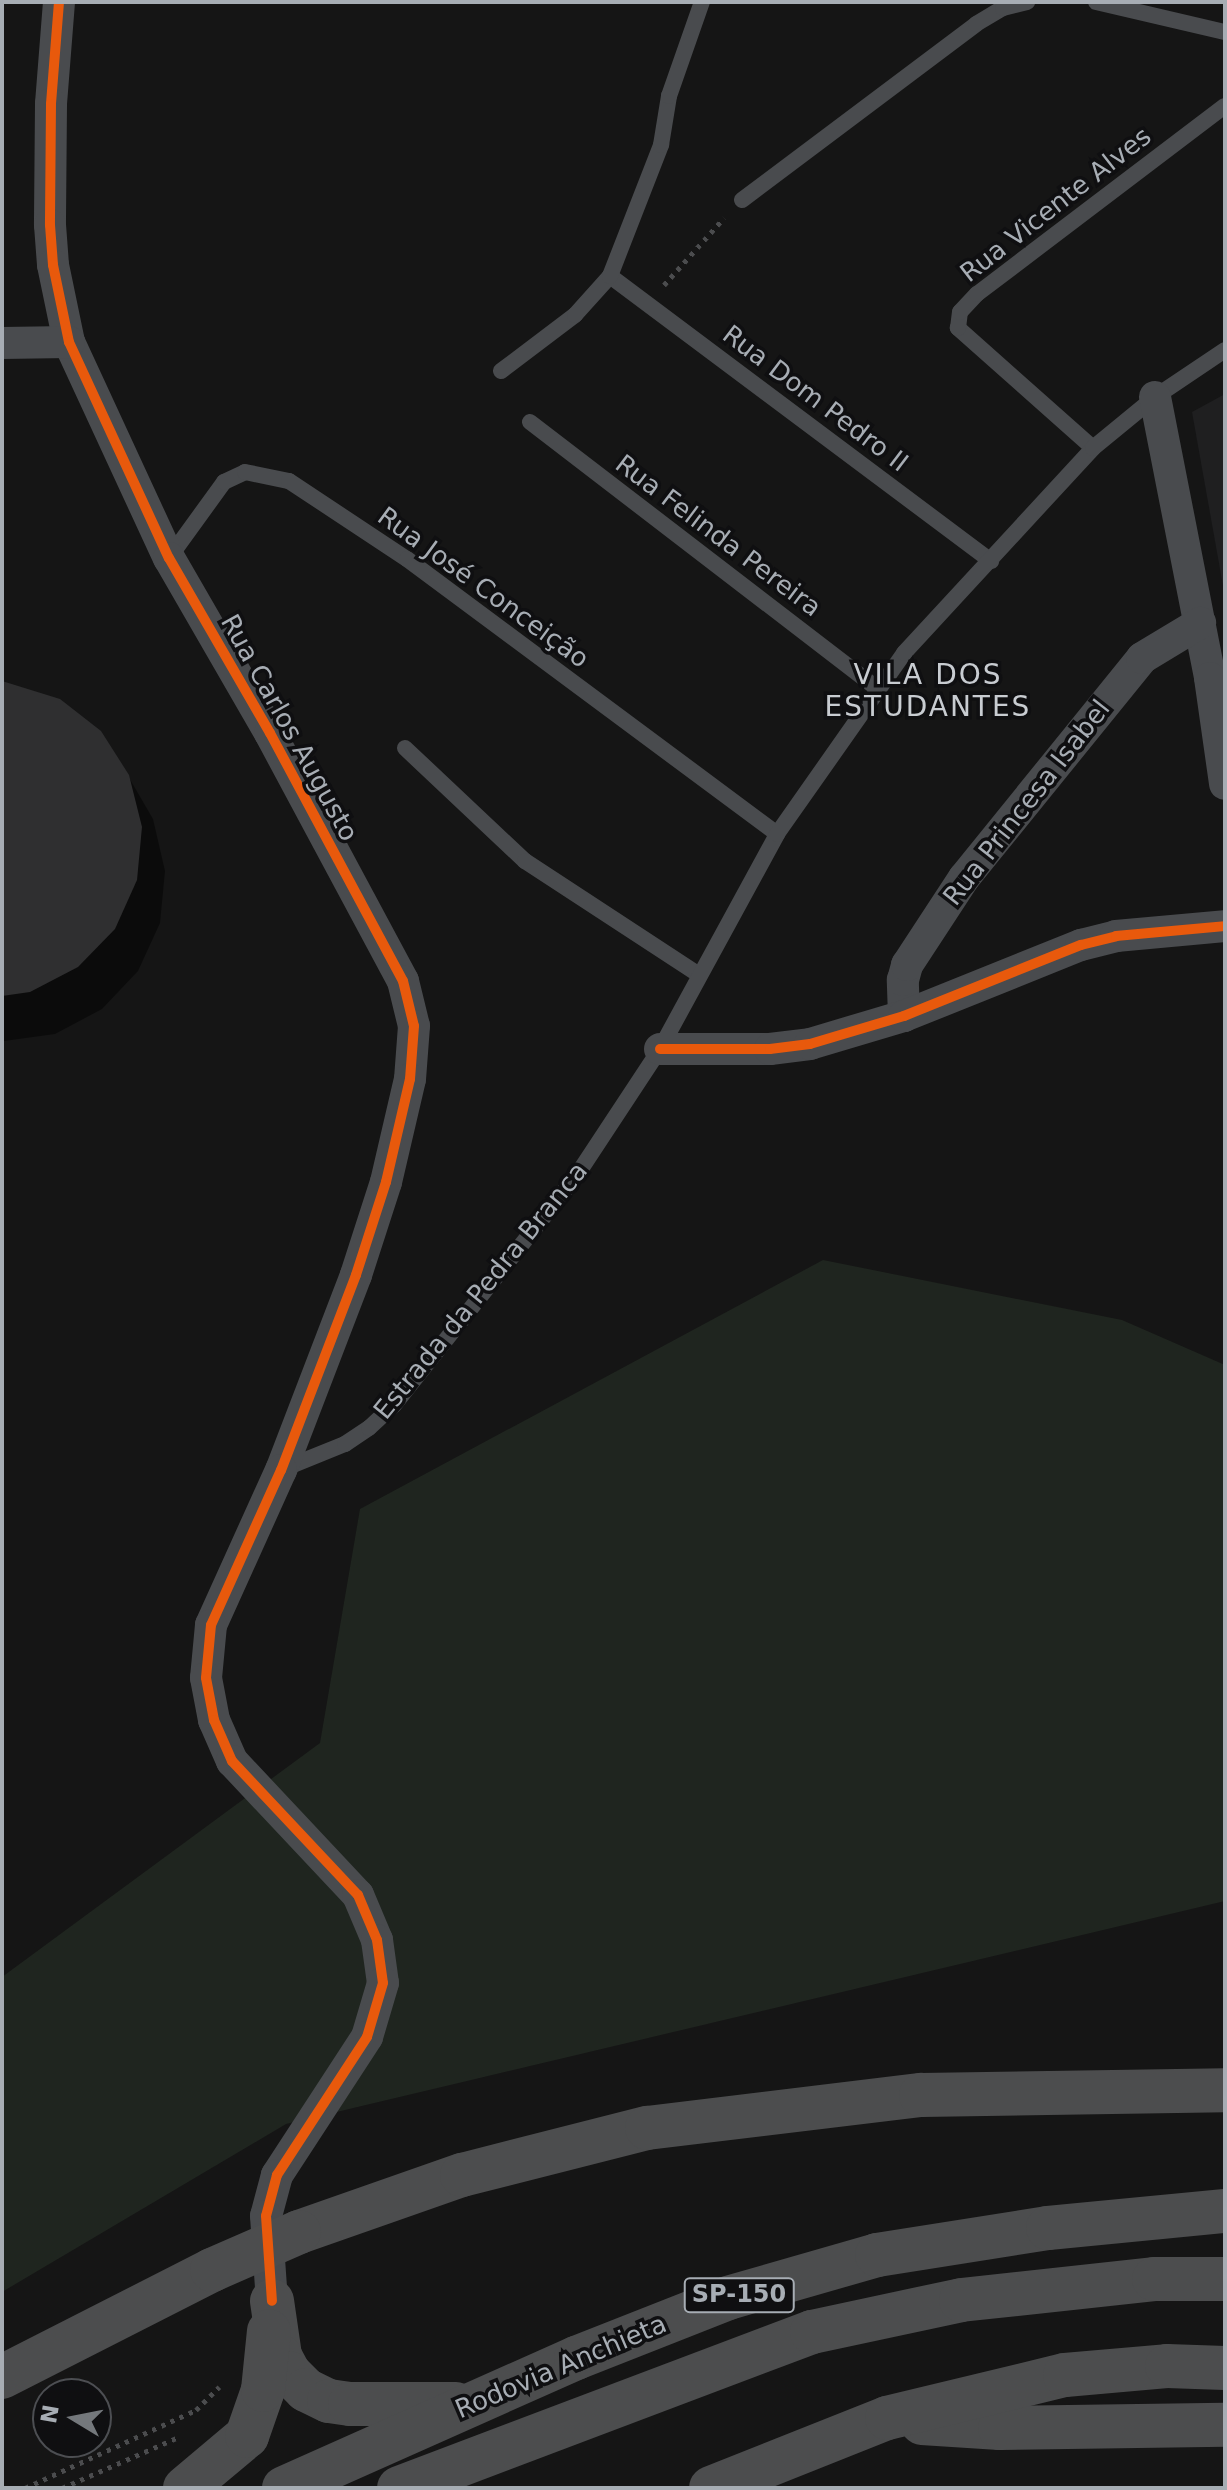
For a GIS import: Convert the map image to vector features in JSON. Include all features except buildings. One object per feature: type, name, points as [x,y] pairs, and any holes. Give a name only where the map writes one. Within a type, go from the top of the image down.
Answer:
[{"type":"highway","points":[[2,2377],[212,2270],[299,2232],[462,2175],[647,2128],[921,2095],[1225,2090]]},
{"type":"highway","name":"Rodovia Anchieta","points":[[284,2488],[470,2404],[728,2298],[877,2255],[1048,2228],[1225,2211]]},
{"type":"highway","name":"Rodovia Anchieta","points":[[399,2488],[812,2332],[961,2300],[1154,2279],[1225,2279]]},
{"type":"highway","points":[[272,2301],[280,2356],[289,2373],[306,2390],[329,2401],[350,2404],[470,2404]]},
{"type":"highway","points":[[185,2488],[247,2436],[263,2390],[272,2301]]},
{"type":"highway","points":[[711,2488],[887,2418],[1065,2375],[1167,2366],[1225,2368]]},
{"type":"highway","points":[[887,2418],[947,2426],[1000,2428],[1225,2425]]},
{"type":"street","name":"Rua Carlos Augusto","points":[[59,2],[51,104],[50,225],[53,265],[69,342],[169,558],[270,733],[403,981],[414,1026],[410,1079],[386,1182],[356,1275],[281,1470]]},
{"type":"street","points":[[2,343],[69,342]]},
{"type":"street","points":[[1155,397],[1200,623],[1225,784]]},
{"type":"street","name":"Rua Princesa Isabel","points":[[904,1016],[903,980],[907,965],[964,878],[1142,658],[1200,623]]},
{"type":"street","points":[[660,1049],[770,1049],[810,1044],[904,1016],[1081,945],[1116,936],[1225,926]]},
{"type":"street","points":[[272,2301],[266,2216],[277,2175],[367,2037],[383,1983],[377,1940],[358,1895],[232,1761],[214,1720],[206,1678],[211,1625],[281,1470]]},
{"type":"lane","points":[[501,371],[575,315],[610,276],[661,145],[669,96],[702,2]]},
{"type":"lane","points":[[742,200],[976,24],[1003,8],[1027,2]]},
{"type":"lane","points":[[1096,2],[1144,10],[1225,32]]},
{"type":"lane","name":"Rua Vicente Alves","points":[[1093,448],[958,328],[960,312],[977,294],[1225,106]]},
{"type":"lane","name":"Rua Dom Pedro II","points":[[610,276],[991,561]]},
{"type":"lane","name":"Estrada da Pedra Branca","points":[[281,1470],[345,1444],[369,1428],[394,1405],[577,1175],[660,1049],[777,834],[877,688],[938,613],[991,561],[1093,448],[1155,397],[1225,350]]},
{"type":"lane","name":"Rua Felinda Pereira","points":[[530,422],[877,688]]},
{"type":"lane","name":"Rua José Conceição","points":[[169,558],[224,482],[245,472],[289,481],[407,559],[777,834]]},
{"type":"lane","points":[[405,748],[525,861],[699,975]]},
{"type":"path","points":[[648,304],[700,241],[742,200]]},
{"type":"path","points":[[25,2488],[196,2410],[229,2377]]},
{"type":"path","points":[[62,2488],[182,2436]]},
{"type":"shaded area","points":[[1225,394],[1225,597],[1192,412]]},
{"type":"shaded area","points":[[823,1260],[1122,1320],[1225,1365],[1225,1901],[286,2124],[2,2292],[2,1977],[320,1743],[360,1509]]},
{"type":"cycle path","points":[[59,2],[51,104],[50,225],[53,265],[69,342],[169,558],[270,733],[403,981],[414,1026],[410,1079],[386,1182],[356,1275],[281,1470],[211,1625],[206,1678],[214,1720],[232,1761],[358,1895],[377,1940],[383,1983],[367,2037],[277,2175],[266,2216],[272,2301]]},
{"type":"cycle path","points":[[660,1049],[770,1049],[810,1044],[904,1016],[1081,945],[1116,936],[1225,926]]},
{"type":"district","name":"VILA DOS ESTUDANTES","points":[[928,691]]}]
